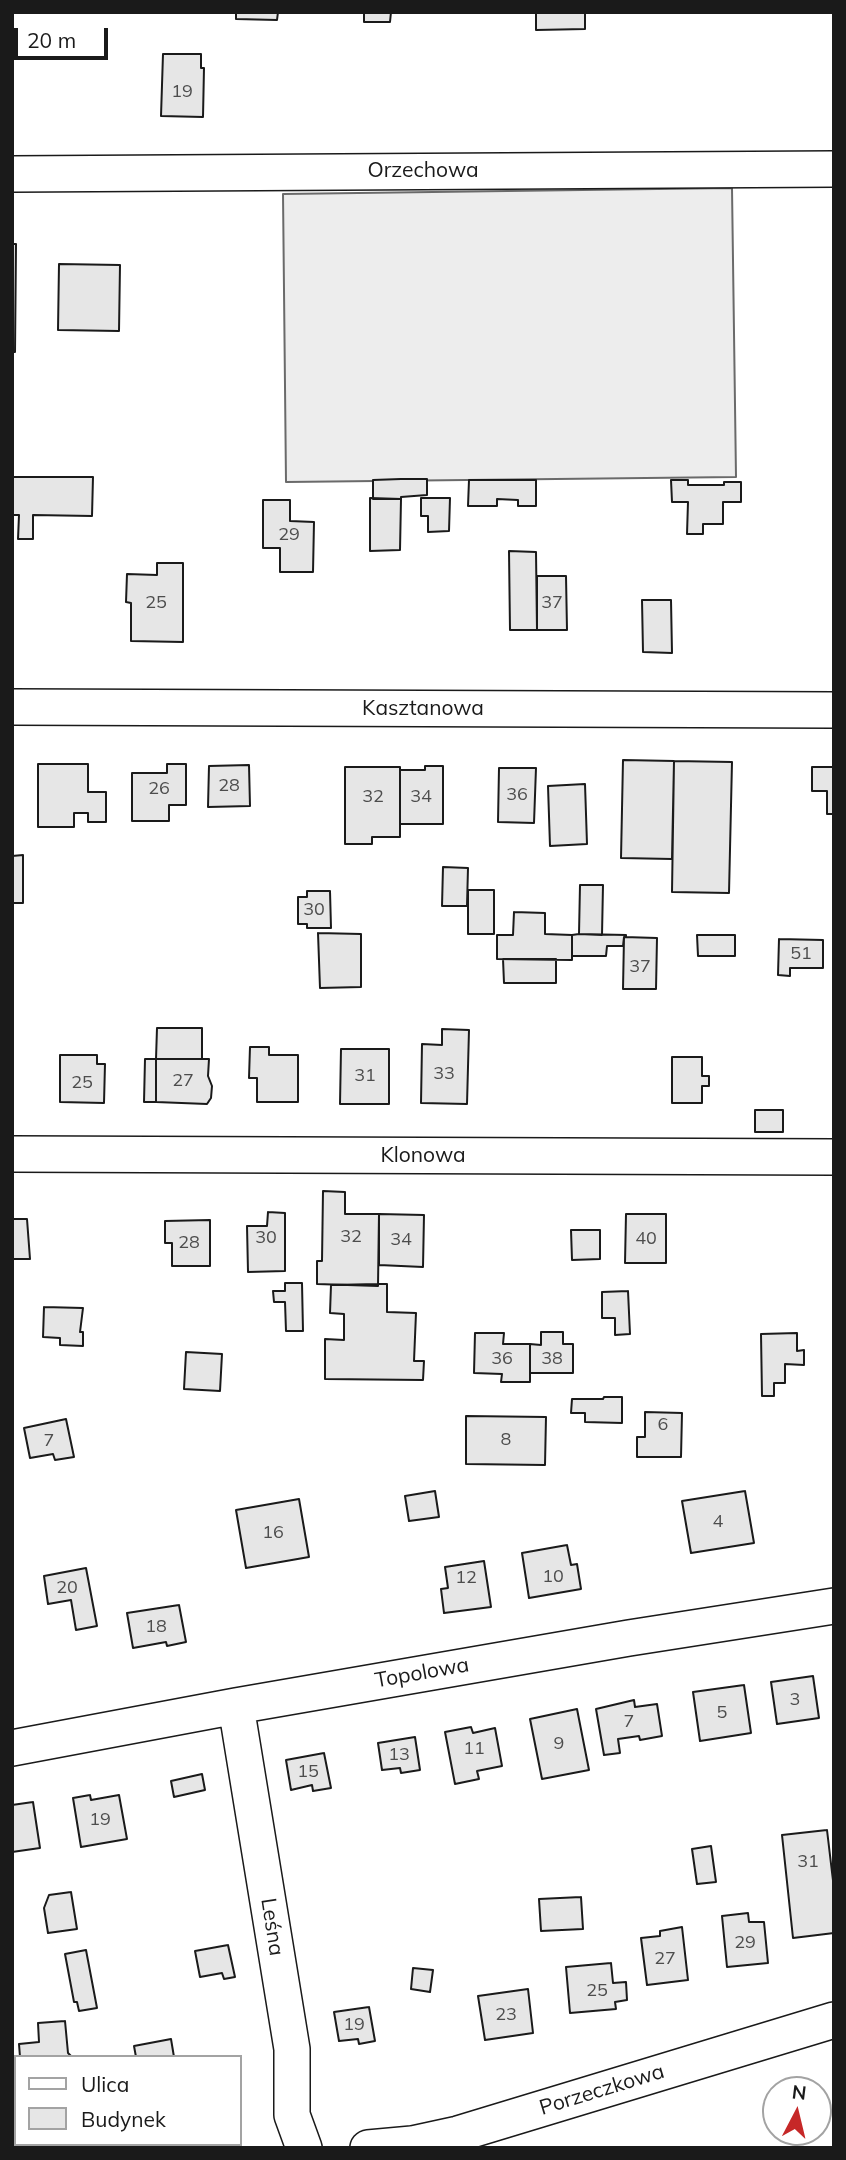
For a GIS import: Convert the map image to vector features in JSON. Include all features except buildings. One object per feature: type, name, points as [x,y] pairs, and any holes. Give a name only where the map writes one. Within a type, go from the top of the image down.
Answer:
[{"type":"street","name":"Orzechowa","points":[[12,174],[834,169]]},
{"type":"street","name":"Kasztanowa","points":[[12,707],[834,710]]},
{"type":"street","name":"Klonowa","points":[[12,1154],[834,1157]]},
{"type":"street","name":"Topolowa","points":[[12,1748],[629,1638],[834,1606]]},
{"type":"street","name":"Leśna","points":[[236,1706],[292,2049],[292,2115],[304,2148]]},
{"type":"street","name":"Porzeczkowa","points":[[368,2148],[412,2144],[458,2134],[834,2020]]},
{"type":"shaded area","points":[[732,188],[736,477],[286,482],[283,194]]}]
